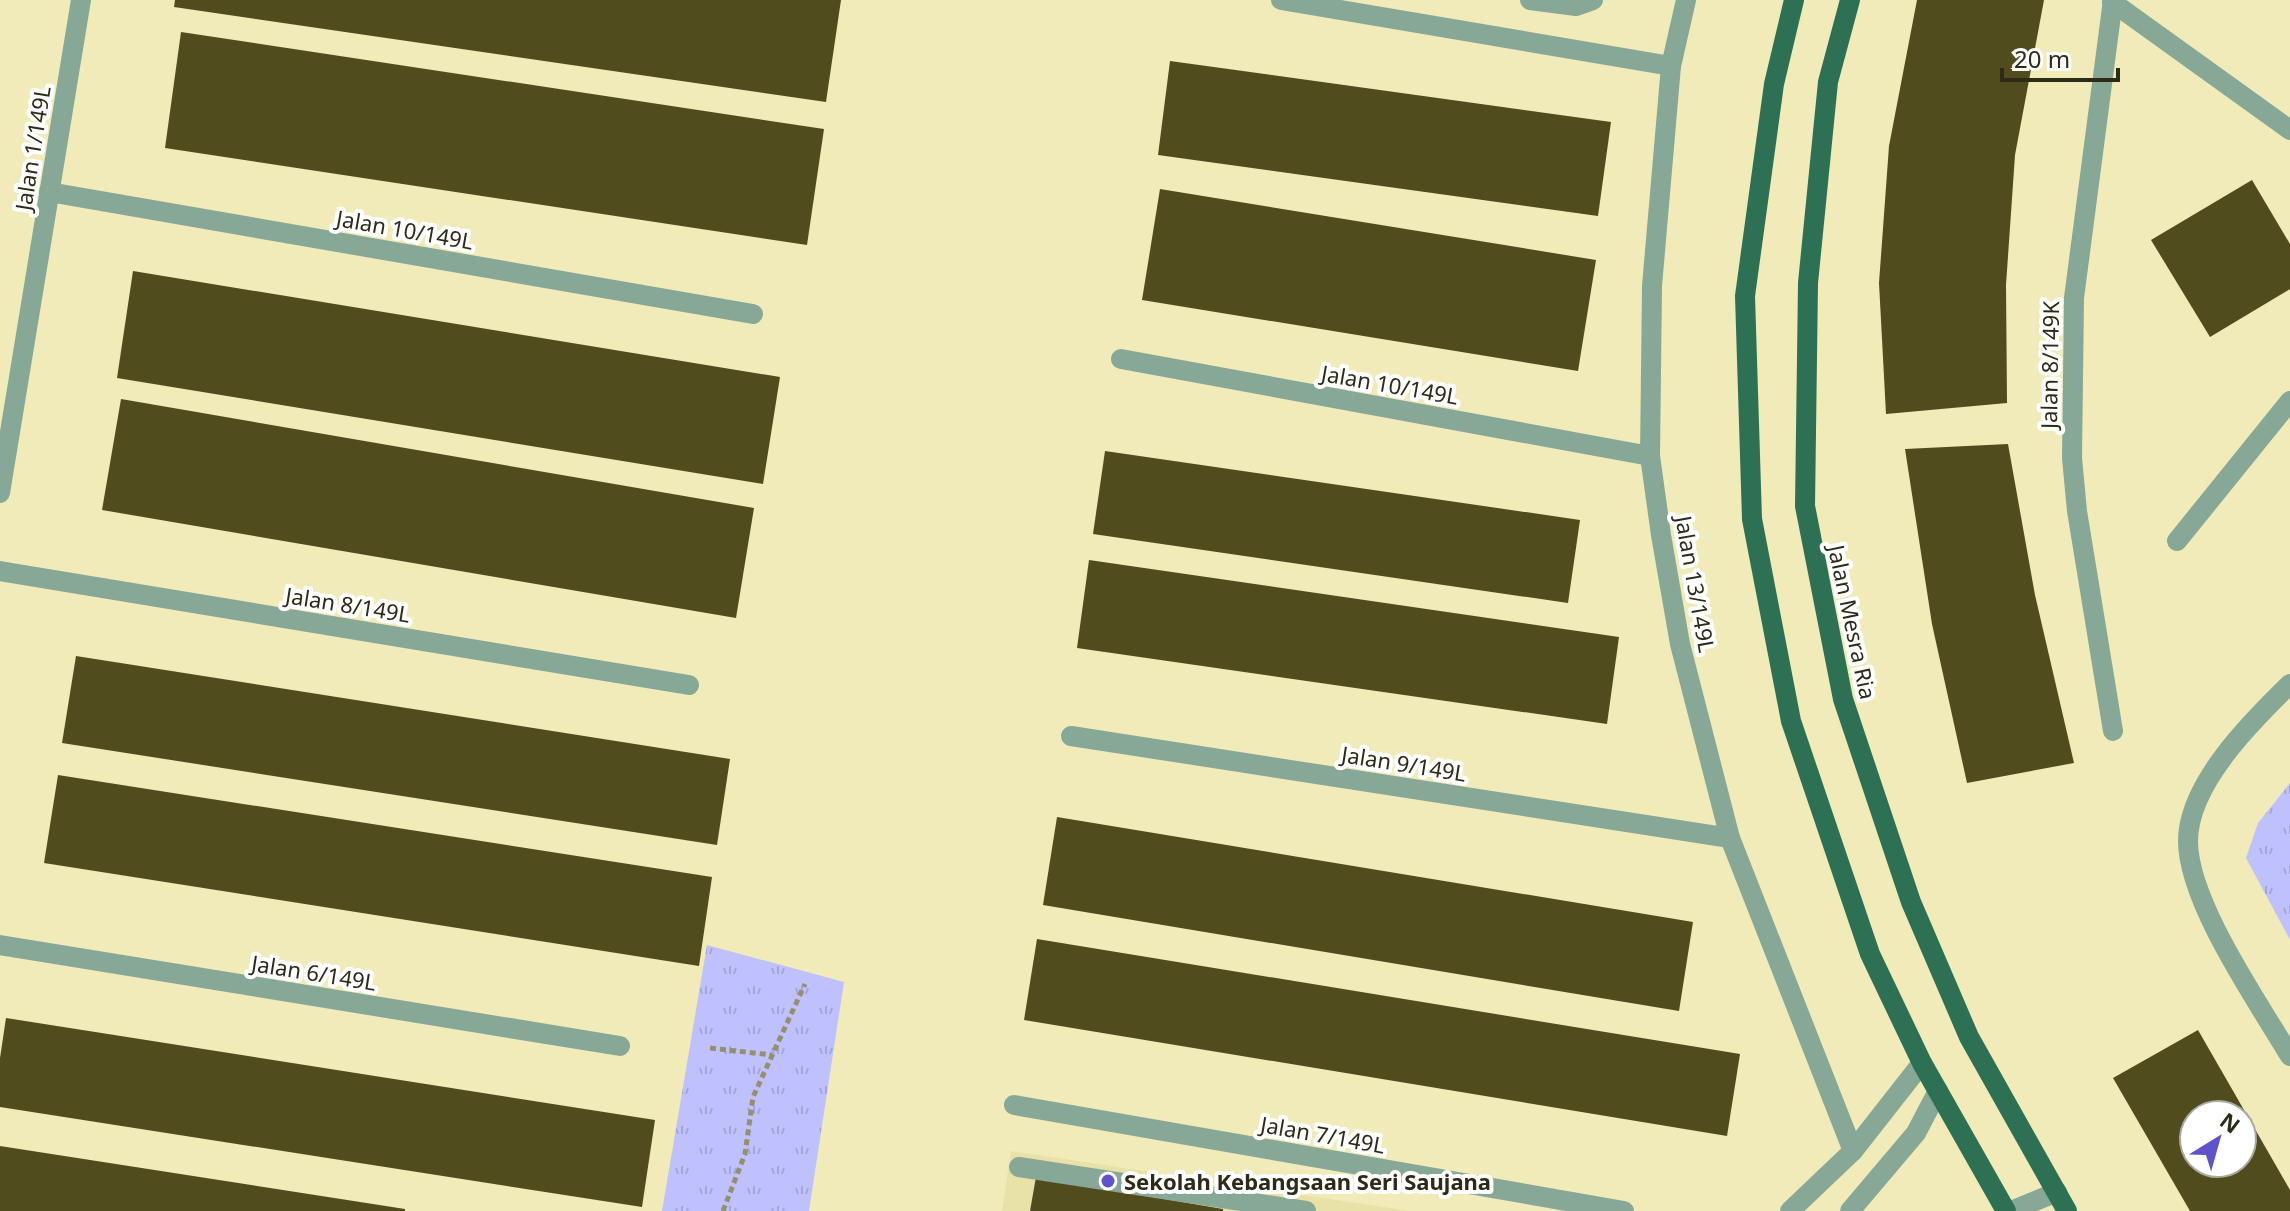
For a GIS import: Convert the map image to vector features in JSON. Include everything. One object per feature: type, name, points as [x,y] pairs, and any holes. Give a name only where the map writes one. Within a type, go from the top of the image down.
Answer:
[{"type":"main road","points":[[1794,0],[1774,84],[1745,296],[1752,519],[1791,721],[1870,954],[1922,1063],[2008,1211]]},
{"type":"main road","name":"Jalan Mesra Ria","points":[[1850,0],[1828,82],[1808,283],[1805,506],[1843,699],[1911,902],[1969,1037],[2067,1211]]},
{"type":"street","name":"Jalan 1/149L","points":[[0,493],[81,0]]},
{"type":"street","points":[[1281,0],[1671,66]]},
{"type":"street","points":[[1530,0],[1576,6],[1593,0]]},
{"type":"street","name":"Jalan 13/149L","points":[[1686,0],[1671,66],[1652,286],[1650,456],[1680,644],[1730,838],[1853,1151]]},
{"type":"street","points":[[2112,1],[2290,130]]},
{"type":"street","name":"Jalan 8/149K","points":[[2112,1],[2074,298],[2072,458],[2077,511],[2113,731]]},
{"type":"street","name":"Jalan 10/149L","points":[[49,192],[753,314]]},
{"type":"street","name":"Jalan 10/149L","points":[[1121,359],[1650,456]]},
{"type":"street","points":[[2177,541],[2290,401]]},
{"type":"street","name":"Jalan 8/149L","points":[[0,571],[689,685]]},
{"type":"street","points":[[2290,684],[2253,720],[2217,765],[2197,804],[2188,840],[2194,881],[2210,917],[2290,1056]]},
{"type":"street","name":"Jalan 9/149L","points":[[1071,736],[1730,838]]},
{"type":"street","name":"Jalan 6/149L","points":[[0,945],[620,1046]]},
{"type":"street","points":[[1790,1211],[1853,1151],[1922,1063]]},
{"type":"street","points":[[1850,1211],[1916,1133],[1938,1091]]},
{"type":"street","name":"Jalan 7/149L","points":[[1014,1105],[1624,1211]]},
{"type":"street","points":[[1019,1167],[1306,1211]]},
{"type":"street","points":[[2008,1211],[2057,1192]]},
{"type":"path","points":[[723,1211],[745,1154],[753,1097],[805,984]]},
{"type":"path","points":[[710,1048],[772,1055]]},
{"type":"shaded area","name":"Sekolah Kebangsaan Seri Saujana","points":[[1011,1151],[1410,1211],[1002,1211]]},
{"type":"green space","points":[[2290,783],[2290,940],[2246,858],[2258,823]]},
{"type":"green space","points":[[707,945],[844,982],[809,1211],[662,1211]]},
{"type":"building","points":[[175,0],[841,0],[826,102],[174,7]]},
{"type":"building","points":[[1917,0],[2044,0],[2015,155],[2006,285],[2007,403],[1886,414],[1879,283],[1889,146]]},
{"type":"building","points":[[181,32],[824,129],[807,245],[165,148]]},
{"type":"building","points":[[1170,61],[1611,122],[1598,216],[1158,155]]},
{"type":"building","points":[[2252,180],[2290,244],[2290,289],[2210,337],[2151,240]]},
{"type":"building","points":[[1160,189],[1596,260],[1578,371],[1142,300]]},
{"type":"building","points":[[133,271],[780,377],[763,484],[117,378]]},
{"type":"building","points":[[121,399],[754,508],[736,618],[102,510]]},
{"type":"building","points":[[2008,444],[2035,595],[2074,763],[1967,783],[1932,624],[1905,449]]},
{"type":"building","points":[[1105,451],[1580,520],[1568,603],[1093,534]]},
{"type":"building","points":[[1089,560],[1619,637],[1607,724],[1077,648]]},
{"type":"building","points":[[76,656],[730,759],[717,845],[62,743]]},
{"type":"building","points":[[58,775],[712,877],[699,966],[44,863]]},
{"type":"building","points":[[1057,817],[1693,922],[1679,1011],[1043,905]]},
{"type":"building","points":[[1037,939],[1740,1054],[1727,1136],[1024,1020]]},
{"type":"building","points":[[6,1018],[655,1120],[642,1207],[0,1107],[0,1058]]},
{"type":"building","points":[[2198,1030],[2238,1099],[2178,1099],[2178,1179],[2258,1179],[2258,1134],[2290,1190],[2290,1211],[2190,1211],[2113,1078]]},
{"type":"building","points":[[0,1146],[405,1209],[405,1211],[0,1211]]},
{"type":"building","points":[[1036,1177],[1223,1209],[1223,1211],[1030,1211]]},
{"type":"place","name":"Sekolah Kebangsaan Seri Saujana","points":[[1108,1181]]}]
